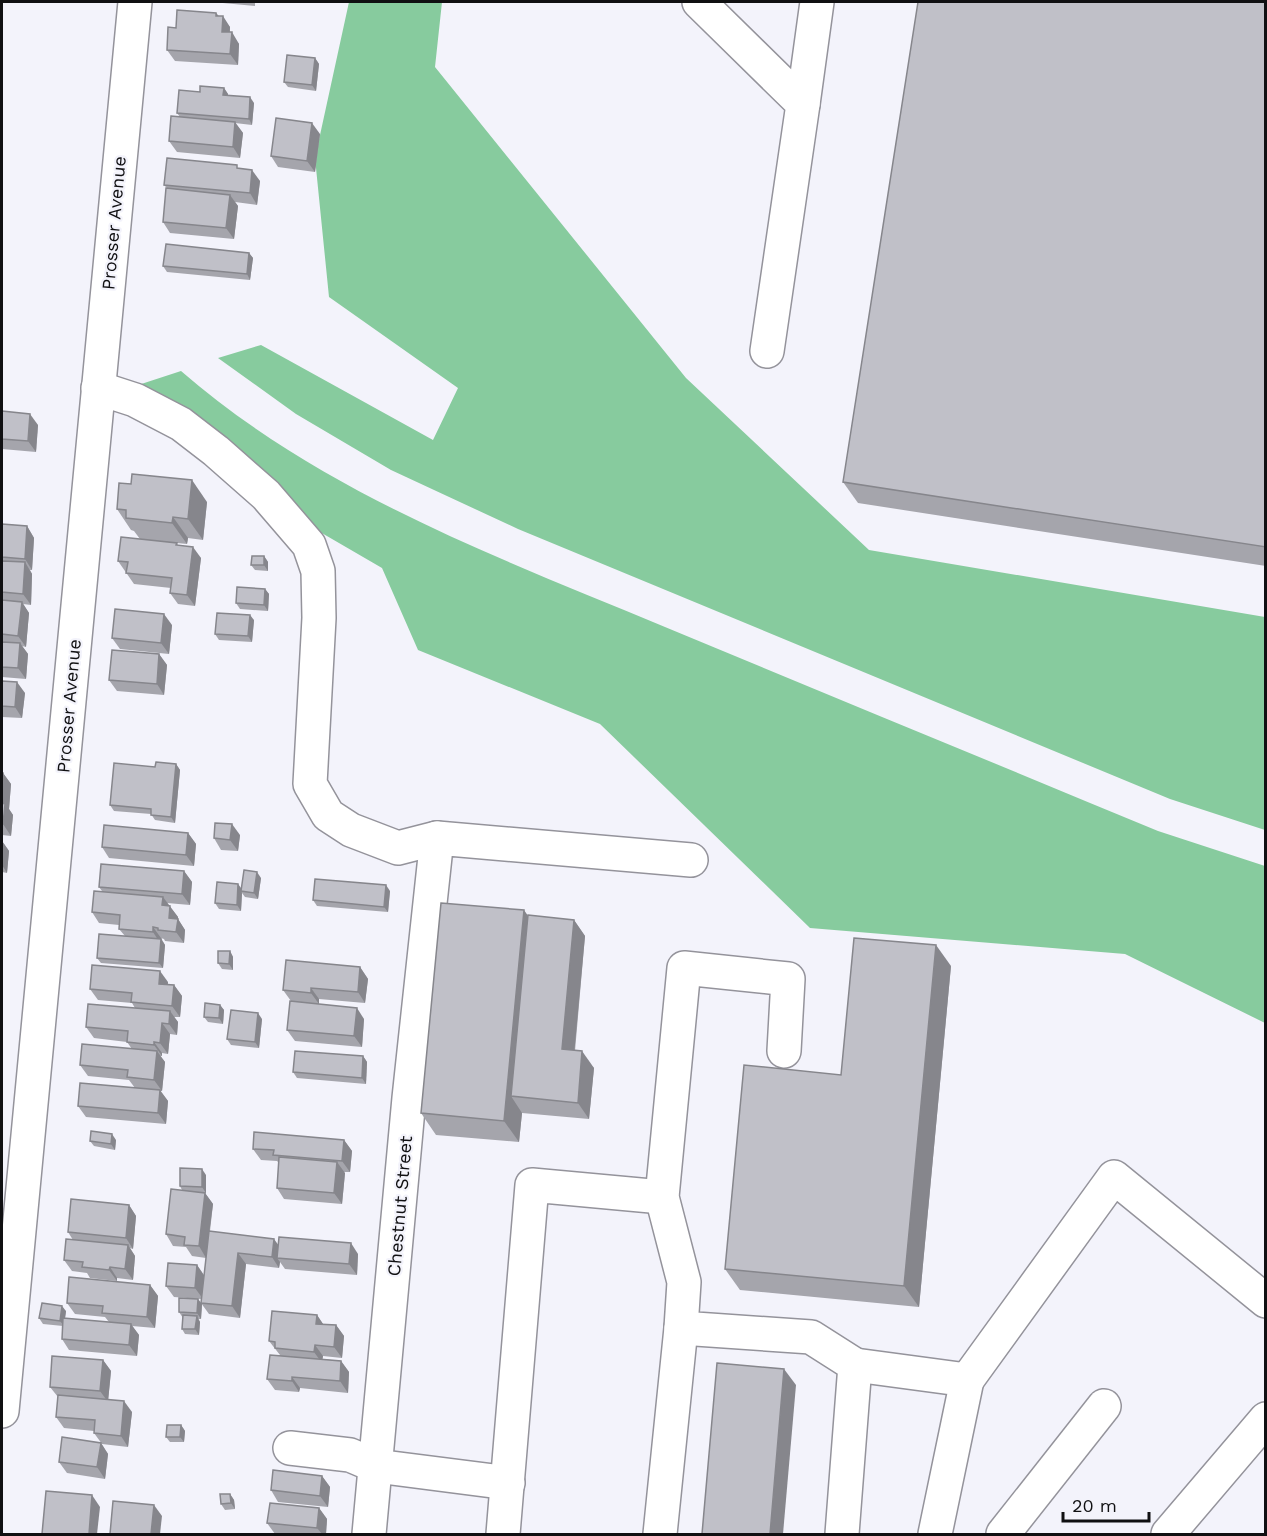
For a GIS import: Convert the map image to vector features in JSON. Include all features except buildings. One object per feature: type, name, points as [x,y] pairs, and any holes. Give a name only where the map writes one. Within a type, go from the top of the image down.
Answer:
[{"type":"street","name":"Prosser Avenue","points":[[2,1411],[135,2]]},
{"type":"street","points":[[699,2],[803,104]]},
{"type":"street","points":[[767,351],[817,2]]},
{"type":"street","points":[[98,388],[135,400],[181,424],[266,495],[309,545],[318,571],[319,618],[310,784],[328,815],[351,830],[398,848],[437,838],[691,860]]},
{"type":"street","name":"Chestnut Street","points":[[369,1534],[409,1098],[437,838]]},
{"type":"street","points":[[660,1534],[684,1282],[662,1197],[684,968],[788,979],[784,1051]]},
{"type":"street","points":[[935,1534],[967,1380],[1114,1177],[1266,1301]]},
{"type":"street","points":[[503,1534],[532,1185],[662,1197]]},
{"type":"street","points":[[681,1328],[812,1337],[855,1365],[967,1380]]},
{"type":"street","points":[[842,1534],[855,1365]]},
{"type":"street","points":[[1003,1534],[1104,1406]]},
{"type":"street","points":[[1168,1534],[1266,1419]]},
{"type":"street","points":[[290,1448],[350,1455],[376,1466],[508,1483]]},
{"type":"green space","points":[[349,2],[442,2],[435,67],[686,378],[869,550],[1265,617],[1265,830],[1170,799],[518,529],[391,470],[296,414],[218,358],[261,345],[433,440],[458,388],[329,297],[315,158]]},
{"type":"green space","points":[[181,371],[235,414],[292,452],[351,487],[475,547],[1158,831],[1265,866],[1265,1023],[1125,954],[810,928],[600,724],[418,650],[382,568],[246,489],[129,388]]}]
